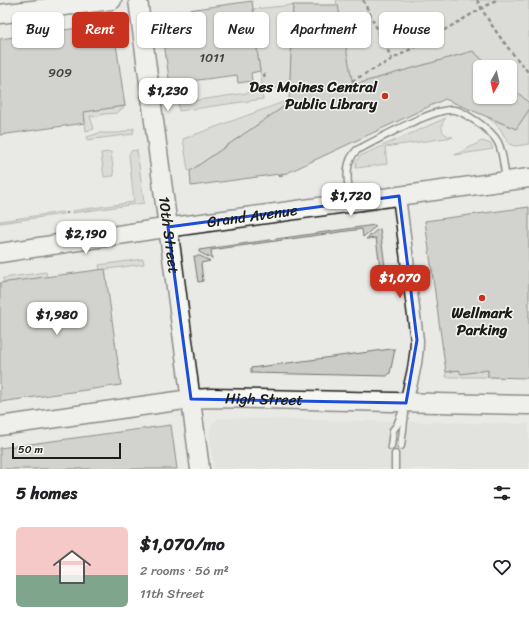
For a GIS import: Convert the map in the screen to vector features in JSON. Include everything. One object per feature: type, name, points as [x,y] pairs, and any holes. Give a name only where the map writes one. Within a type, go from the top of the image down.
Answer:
[{"type":"main road","points":[[0,14],[112,0]]},
{"type":"main road","name":"10th Street","points":[[138,0],[200,469]]},
{"type":"main road","name":"Grand Avenue","points":[[0,253],[168,227],[529,178]]},
{"type":"main road","name":"High Street","points":[[0,426],[191,399],[211,398],[529,405]]},
{"type":"street","points":[[399,196],[417,336],[416,356],[406,403]]},
{"type":"lane","points":[[350,202],[348,165],[350,158],[357,150],[428,115],[447,109],[456,110],[464,114],[487,129],[498,141],[502,150],[506,181]]},
{"type":"lane","points":[[391,446],[393,430],[397,425],[406,403]]},
{"type":"lane","points":[[401,446],[406,403]]},
{"type":"lane","points":[[395,454],[395,469]]},
{"type":"path","points":[[363,0],[392,59]]},
{"type":"path","points":[[477,0],[504,43],[529,73]]},
{"type":"path","points":[[352,81],[496,0]]},
{"type":"path","points":[[264,73],[265,80]]},
{"type":"path","points":[[279,176],[286,175]]},
{"type":"highlighted area","points":[[399,196],[417,340],[406,403],[191,399],[168,227]]},
{"type":"shaded area","points":[[336,0],[529,0],[529,103],[517,92],[517,60],[483,60],[473,51],[353,85],[346,48],[371,48],[371,12],[338,12]]},
{"type":"shaded area","points":[[293,5],[293,12],[277,12],[277,48],[291,48],[290,86],[263,90],[257,48],[269,48],[269,12],[253,12],[253,9]]},
{"type":"shaded area","points":[[261,91],[263,99],[179,111],[178,103]]},
{"type":"shaded area","points":[[289,100],[289,103],[190,171],[188,170],[183,139]]},
{"type":"shaded area","points":[[125,106],[117,113],[104,114],[95,117],[90,116],[94,129],[86,131],[84,112]]},
{"type":"shaded area","points":[[529,110],[529,144],[515,146],[509,144],[501,130],[487,117],[516,129]]},
{"type":"shaded area","points":[[446,118],[442,124],[442,130],[446,135],[453,137],[385,147],[387,164],[356,168],[356,162],[360,156]]},
{"type":"shaded area","points":[[134,128],[133,134],[87,140],[87,137],[99,133],[120,133]]},
{"type":"shaded area","points":[[482,141],[491,144],[493,149],[455,155]]},
{"type":"shaded area","points":[[137,150],[144,203],[72,213],[72,211],[134,202],[129,155],[131,151]]},
{"type":"shaded area","points":[[111,152],[114,176],[104,177],[101,153]]},
{"type":"shaded area","points":[[62,212],[63,214],[0,223],[0,221]]},
{"type":"shaded area","points":[[375,225],[375,227],[363,237],[362,229],[211,250],[212,259],[199,252],[199,250]]},
{"type":"shaded area","points":[[380,229],[385,266],[380,267],[376,238],[366,239]]},
{"type":"shaded area","points":[[194,256],[200,256],[210,261],[201,263],[203,281],[198,282]]},
{"type":"shaded area","points":[[143,259],[144,264],[100,270],[99,265]]},
{"type":"shaded area","points":[[46,272],[47,277],[4,283],[3,278]]},
{"type":"shaded area","points":[[395,349],[390,373],[387,376],[251,373],[251,368]]},
{"type":"shaded area","points":[[459,370],[461,374],[488,370],[488,377],[446,377],[446,372]]},
{"type":"shaded area","points":[[219,418],[529,424],[529,469],[214,469],[209,432],[213,423]]},
{"type":"building","points":[[252,1],[253,12],[214,12],[214,48],[257,48],[260,71],[251,73],[252,81],[238,83],[237,75],[190,81],[191,89],[178,91],[177,86],[170,86],[165,48],[206,48],[206,12],[174,12]]},
{"type":"building","name":"Des Moines Central Public Library","points":[[293,5],[338,5],[339,12],[293,12]]},
{"type":"building","points":[[72,29],[72,48],[117,48],[125,106],[84,112],[85,123],[0,135],[0,39],[12,37],[12,48],[64,48],[64,30]]},
{"type":"building","name":"Des Moines Central Public Library","points":[[291,48],[346,48],[353,85],[473,51],[483,60],[473,60],[473,104],[517,104],[517,92],[529,103],[529,110],[516,129],[445,99],[287,173],[191,186],[190,171],[289,103]]},
{"type":"building","name":"Wellmark Parking","points":[[529,207],[529,378],[488,377],[488,370],[461,374],[459,370],[446,372],[425,221]]},
{"type":"building","points":[[105,269],[121,385],[0,402],[0,283]]},
{"type":"building","points":[[171,425],[177,469],[0,469],[0,448]]},
{"type":"place","name":"Des Moines Central Public Library","points":[[385,96]]},
{"type":"place","name":"Wellmark Parking","points":[[482,298]]}]
